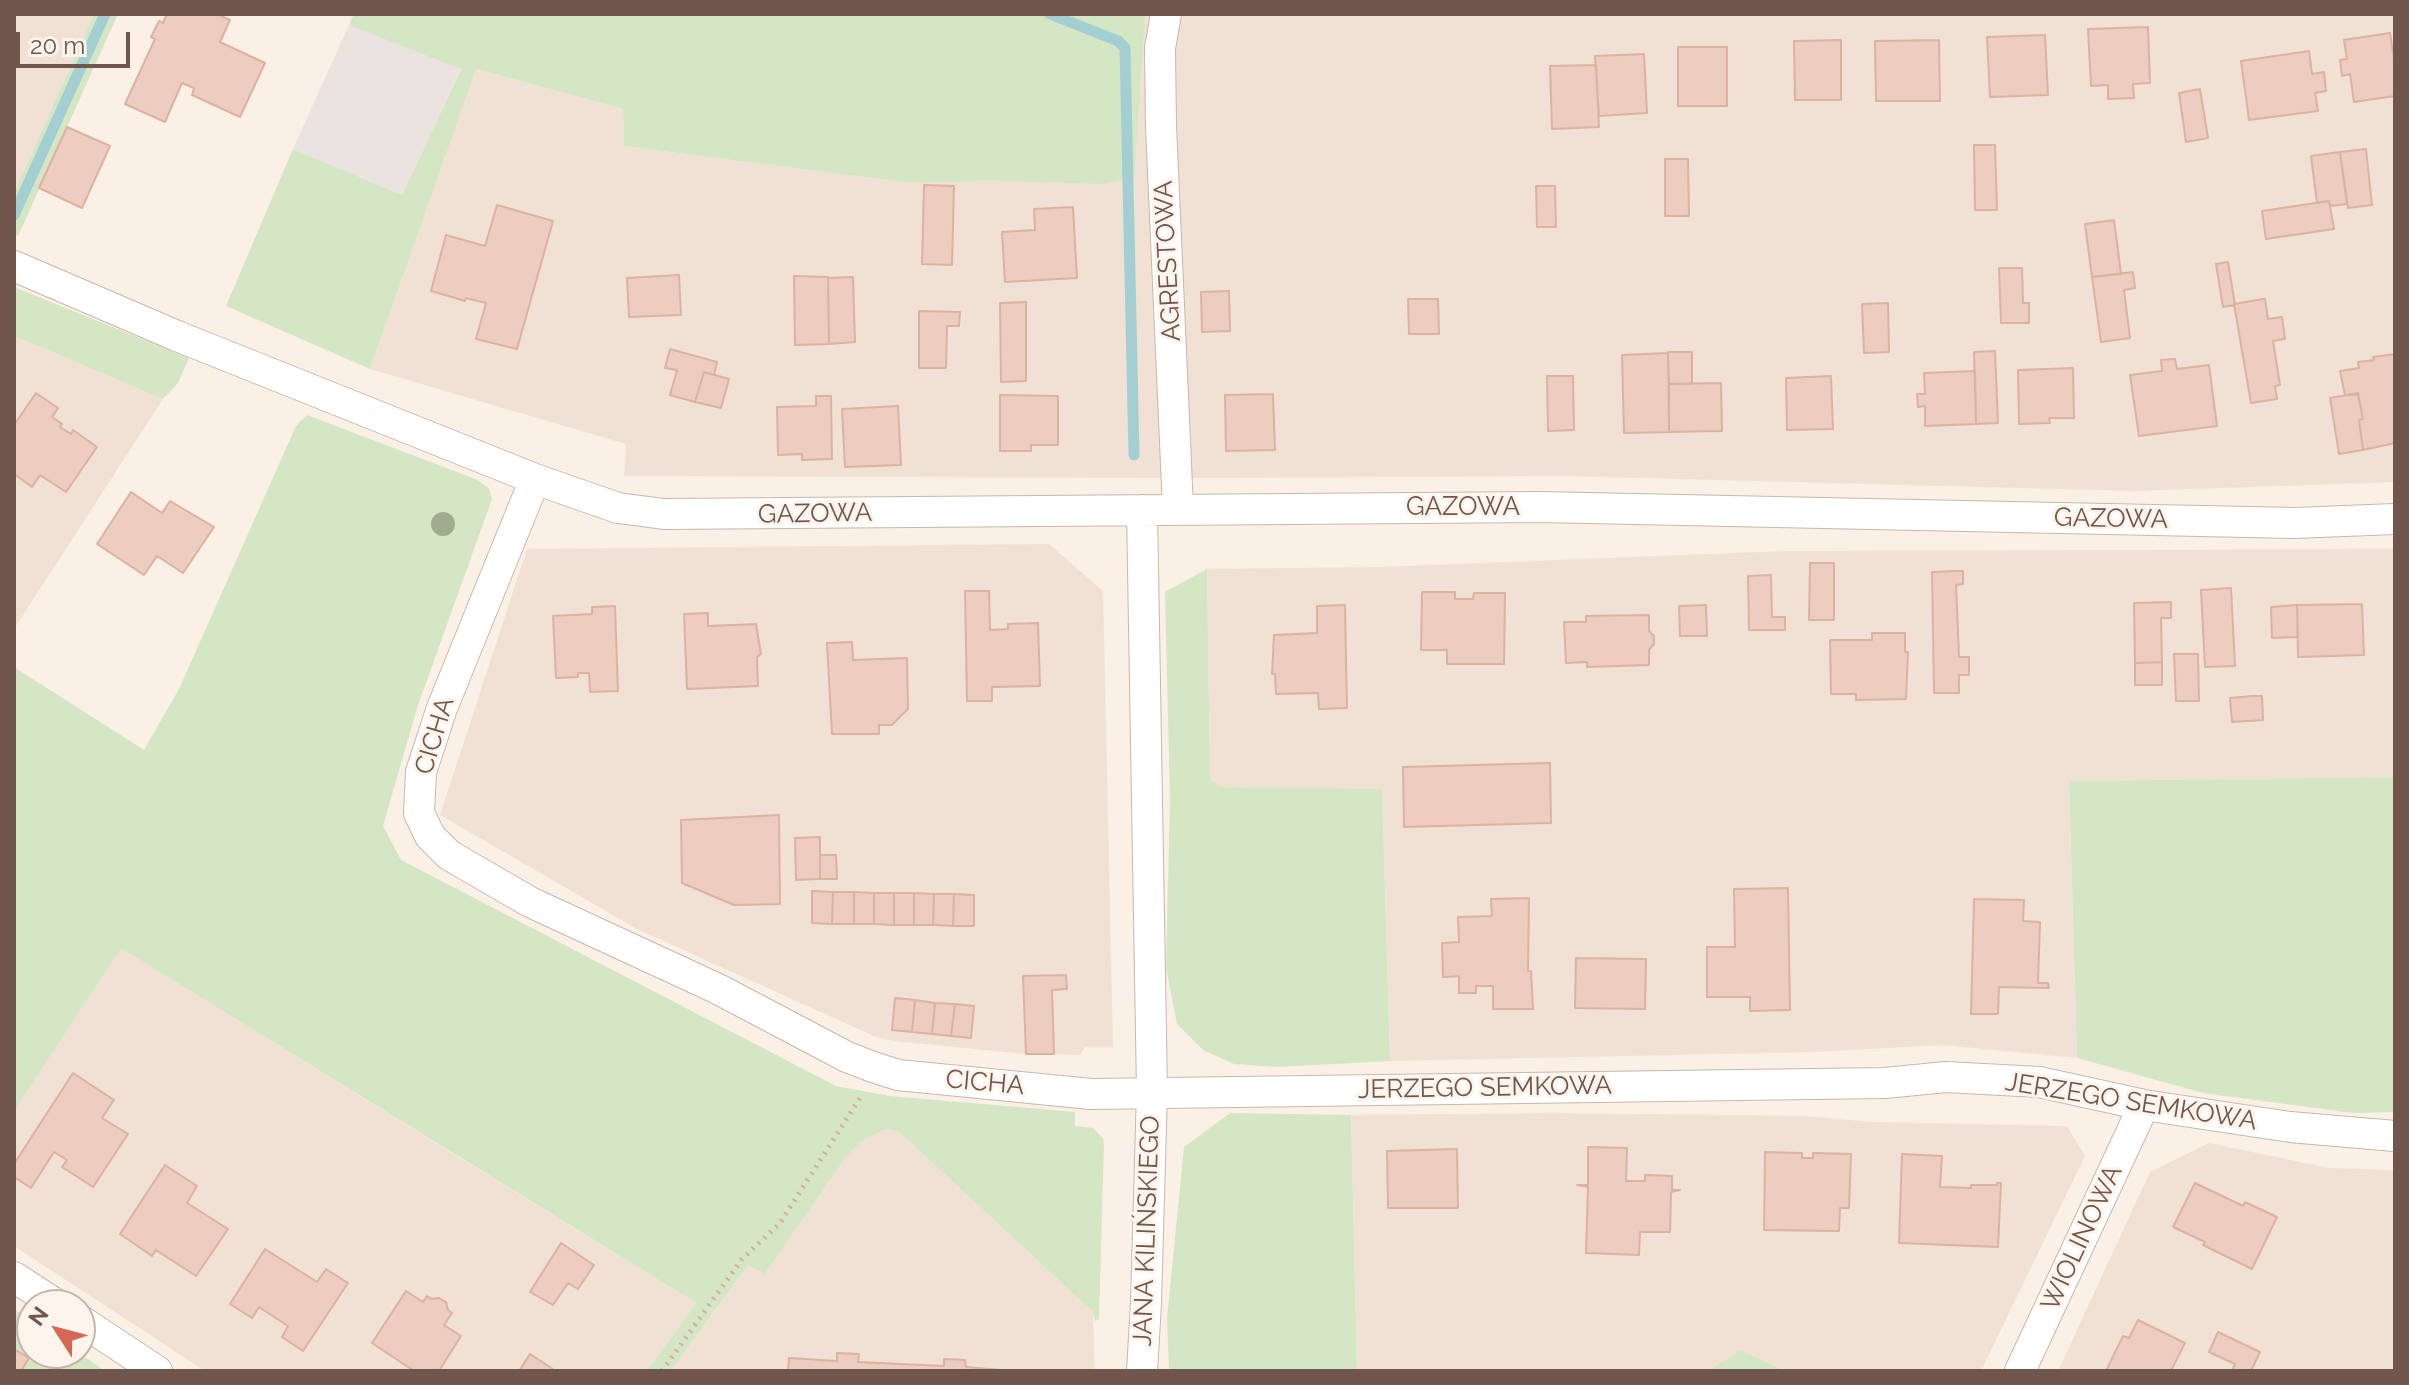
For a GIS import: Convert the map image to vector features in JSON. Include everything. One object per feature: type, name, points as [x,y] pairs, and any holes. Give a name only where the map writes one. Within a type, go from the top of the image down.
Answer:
[{"type":"street","name":"AGRESTOWA","points":[[1166,14],[1160,48],[1161,126],[1178,509]]},
{"type":"street","points":[[14,266],[177,336],[535,479]]},
{"type":"street","name":"GAZOWA","points":[[535,479],[618,508],[664,514],[1540,507],[2295,523],[2395,519]]},
{"type":"street","name":"CICHA","points":[[535,479],[442,708],[421,772],[419,813],[430,836],[449,855],[530,902],[718,989],[847,1057],[873,1067],[898,1075],[1091,1094],[1152,1091]]},
{"type":"street","points":[[1142,510],[1152,1091]]},
{"type":"street","name":"JERZEGO SEMKOWA","points":[[1152,1091],[1885,1083],[1946,1077],[2039,1082],[2144,1105],[2290,1127],[2395,1136]]},
{"type":"street","name":"JANA KILIŃSKIEGO","points":[[1142,1371],[1152,1091]]},
{"type":"street","name":"WIOLINOWA","points":[[2020,1371],[2144,1105]]},
{"type":"street","points":[[14,1277],[32,1289]]},
{"type":"street","points":[[96,1331],[157,1371]]},
{"type":"path","points":[[662,1371],[742,1259],[780,1223],[870,1084],[873,1067]]},
{"type":"shaded area","points":[[14,14],[94,14],[14,193]]},
{"type":"shaded area","points":[[1145,14],[2395,14],[2395,482],[2135,491],[1565,476],[624,476],[626,444],[370,369],[475,69],[623,109],[624,146],[910,183],[1001,181],[1143,20]]},
{"type":"shaded area","points":[[349,25],[461,68],[402,195],[293,149]]},
{"type":"shaded area","points":[[14,336],[163,399],[14,629]]},
{"type":"shaded area","points":[[1049,544],[1103,591],[1113,1047],[1085,1047],[1080,1055],[1026,1054],[876,1037],[637,929],[440,815],[527,549]]},
{"type":"shaded area","points":[[2395,549],[2395,777],[2069,781],[2077,1058],[1943,1045],[1815,1052],[1390,1061],[1382,790],[1221,787],[1210,779],[1207,569],[1379,567],[1786,551]]},
{"type":"shaded area","points":[[120,947],[696,1303],[647,1371],[205,1371],[96,1300],[96,1289],[80,1289],[14,1246],[14,1111]]},
{"type":"shaded area","points":[[1552,1113],[1804,1116],[1873,1122],[2067,1126],[2085,1156],[1981,1371],[1786,1371],[1741,1350],[1707,1371],[1357,1371],[1351,1115]]},
{"type":"shaded area","points":[[886,1129],[899,1132],[1093,1312],[1095,1371],[671,1371],[749,1264],[765,1274],[846,1157],[862,1141]]},
{"type":"shaded area","points":[[2209,1143],[2329,1168],[2395,1170],[2395,1371],[2058,1371],[2150,1172]]},
{"type":"green space","points":[[94,14],[118,14],[18,236],[14,234],[14,193]]},
{"type":"green space","points":[[354,14],[1145,14],[1134,178],[1104,184],[1001,181],[910,183],[624,146],[623,109],[476,69],[370,369],[226,306],[293,149],[402,195],[461,69],[349,25]]},
{"type":"green space","points":[[14,287],[189,358],[178,383],[163,399],[14,336]]},
{"type":"green space","points":[[307,415],[478,480],[489,489],[492,499],[417,708],[383,826],[401,860],[836,1086],[890,1096],[1075,1112],[1075,1126],[1093,1128],[1103,1138],[1104,1144],[1099,1319],[1095,1321],[1093,1312],[899,1132],[886,1129],[862,1141],[846,1157],[765,1274],[748,1265],[671,1371],[647,1371],[696,1303],[121,948],[14,1111],[14,667],[144,750],[179,689],[296,426]]},
{"type":"green space","points":[[1207,569],[1210,779],[1222,787],[1382,789],[1390,1061],[1277,1067],[1234,1064],[1203,1050],[1177,1024],[1166,968],[1170,800],[1165,592]]},
{"type":"green space","points":[[2395,777],[2395,1112],[2353,1113],[2203,1093],[2077,1058],[2069,781]]},
{"type":"green space","points":[[1230,1113],[1351,1115],[1357,1371],[1169,1371],[1167,1319],[1184,1147]]},
{"type":"green space","points":[[14,1309],[16,1369],[96,1369],[96,1365],[105,1371],[14,1371]]},
{"type":"green space","points":[[1741,1350],[1786,1371],[1707,1371]]},
{"type":"building","points":[[167,14],[217,14],[230,20],[220,42],[265,63],[240,117],[192,95],[194,88],[182,83],[165,122],[125,104],[155,39],[151,37],[159,21],[163,23]]},
{"type":"building","points":[[2148,27],[2150,83],[2133,84],[2134,98],[2108,99],[2108,85],[2091,86],[2088,29]]},
{"type":"building","points":[[2390,33],[2395,65],[2395,96],[2354,102],[2350,74],[2342,76],[2340,60],[2347,59],[2344,40]]},
{"type":"building","points":[[2045,35],[2048,95],[1990,97],[1987,37]]},
{"type":"building","points":[[1841,40],[1841,100],[1795,100],[1794,41]]},
{"type":"building","points":[[1939,40],[1940,101],[1876,101],[1875,41]]},
{"type":"building","points":[[1678,47],[1727,47],[1727,106],[1678,106]]},
{"type":"building","points":[[2309,51],[2312,74],[2324,72],[2326,91],[2315,93],[2318,111],[2249,120],[2241,61]]},
{"type":"building","points":[[1644,54],[1647,113],[1599,116],[1595,56]]},
{"type":"building","points":[[1596,65],[1599,127],[1552,129],[1550,66]]},
{"type":"building","points":[[2200,89],[2208,138],[2186,142],[2179,93]]},
{"type":"building","points":[[67,127],[110,146],[82,208],[39,188]]},
{"type":"building","points":[[1974,145],[1995,145],[1997,210],[1975,210]]},
{"type":"building","points":[[2366,149],[2372,205],[2348,208],[2340,152]]},
{"type":"building","points":[[2340,152],[2347,204],[2330,206],[2329,201],[2317,203],[2311,156]]},
{"type":"building","points":[[1665,159],[1688,159],[1689,216],[1665,216]]},
{"type":"building","points":[[924,185],[954,186],[952,265],[922,264]]},
{"type":"building","points":[[1536,186],[1555,186],[1556,227],[1537,227]]},
{"type":"building","points":[[2329,201],[2334,229],[2266,239],[2262,211]]},
{"type":"building","points":[[497,205],[553,221],[517,349],[476,339],[486,303],[466,298],[465,301],[431,291],[446,235],[485,246]]},
{"type":"building","points":[[1073,207],[1077,278],[1005,282],[1002,232],[1035,230],[1034,209]]},
{"type":"building","points":[[2114,220],[2121,274],[2092,277],[2085,224]]},
{"type":"building","points":[[2228,262],[2235,305],[2223,307],[2216,264]]},
{"type":"building","points":[[1999,268],[2022,268],[2023,303],[2029,303],[2029,323],[2001,323]]},
{"type":"building","points":[[2133,272],[2135,288],[2124,290],[2130,338],[2101,342],[2092,277]]},
{"type":"building","points":[[679,275],[681,315],[629,317],[627,278]]},
{"type":"building","points":[[794,276],[828,277],[829,344],[795,345]]},
{"type":"building","points":[[853,277],[855,342],[829,344],[828,278]]},
{"type":"building","points":[[1229,291],[1230,331],[1202,332],[1201,292]]},
{"type":"building","points":[[1408,299],[1438,299],[1439,334],[1409,334]]},
{"type":"building","points":[[2265,299],[2268,319],[2282,317],[2285,339],[2273,341],[2280,385],[2275,386],[2277,399],[2251,403],[2234,304]]},
{"type":"building","points":[[1026,302],[1026,381],[1001,382],[1000,303]]},
{"type":"building","points":[[1888,303],[1889,352],[1864,353],[1862,304]]},
{"type":"building","points":[[919,311],[960,312],[959,326],[947,326],[946,368],[919,368]]},
{"type":"building","points":[[670,349],[717,362],[714,375],[704,372],[695,402],[670,395],[677,370],[665,368]]},
{"type":"building","points":[[1995,351],[1998,423],[1976,424],[1974,352]]},
{"type":"building","points":[[1668,352],[1692,352],[1692,384],[1669,384]]},
{"type":"building","points":[[1668,353],[1669,432],[1624,433],[1622,355]]},
{"type":"building","points":[[2395,354],[2395,443],[2363,450],[2359,420],[2363,419],[2358,395],[2345,395],[2340,371],[2359,368],[2358,362],[2374,360],[2373,357]]},
{"type":"building","points":[[2175,359],[2177,369],[2209,365],[2217,426],[2139,436],[2130,375],[2162,371],[2161,360]]},
{"type":"building","points":[[2073,368],[2074,418],[2049,418],[2050,423],[2019,424],[2018,370]]},
{"type":"building","points":[[1975,371],[1976,424],[1925,426],[1925,406],[1918,407],[1917,394],[1925,394],[1924,373]]},
{"type":"building","points":[[704,372],[729,379],[721,408],[695,402]]},
{"type":"building","points":[[1547,376],[1573,376],[1574,430],[1548,431]]},
{"type":"building","points":[[1831,376],[1833,429],[1787,430],[1786,378]]},
{"type":"building","points":[[1721,383],[1722,431],[1669,432],[1669,384]]},
{"type":"building","points":[[36,393],[58,408],[52,417],[62,424],[60,427],[71,434],[73,430],[97,447],[66,492],[40,475],[32,487],[14,474],[14,425]]},
{"type":"building","points":[[2358,393],[2363,419],[2359,420],[2363,450],[2339,454],[2330,398]]},
{"type":"building","points":[[1273,394],[1275,450],[1226,451],[1225,395]]},
{"type":"building","points":[[1000,395],[1058,396],[1058,445],[1031,445],[1031,451],[1000,451]]},
{"type":"building","points":[[816,396],[831,396],[832,459],[802,460],[802,454],[778,455],[777,407],[816,406]]},
{"type":"building","points":[[898,406],[901,465],[845,467],[842,409]]},
{"type":"building","points":[[131,492],[162,513],[170,501],[214,527],[183,573],[157,556],[144,575],[97,544]]},
{"type":"building","points":[[1810,563],[1834,563],[1834,620],[1809,620]]},
{"type":"building","points":[[1963,571],[1963,584],[1956,585],[1959,657],[1969,657],[1969,675],[1959,675],[1959,693],[1934,693],[1932,572]]},
{"type":"building","points":[[1771,575],[1772,617],[1785,617],[1785,630],[1749,630],[1748,576]]},
{"type":"building","points":[[2231,588],[2235,666],[2205,667],[2201,590]]},
{"type":"building","points":[[965,591],[989,591],[990,630],[1008,629],[1008,624],[1038,623],[1040,686],[992,687],[992,701],[967,701]]},
{"type":"building","points":[[1422,592],[1455,592],[1455,599],[1473,599],[1474,593],[1505,593],[1504,664],[1447,664],[1447,650],[1421,650]]},
{"type":"building","points":[[2171,602],[2171,618],[2161,618],[2162,662],[2135,663],[2134,603]]},
{"type":"building","points":[[2362,604],[2364,655],[2298,657],[2297,605]]},
{"type":"building","points":[[1345,605],[1347,708],[1319,709],[1318,693],[1276,694],[1275,674],[1272,674],[1274,635],[1317,633],[1317,606]]},
{"type":"building","points":[[1706,605],[1707,636],[1680,636],[1679,606]]},
{"type":"building","points":[[2297,605],[2298,637],[2272,638],[2271,607]]},
{"type":"building","points":[[615,606],[618,691],[590,692],[589,673],[556,678],[553,616],[592,614],[592,607]]},
{"type":"building","points":[[708,613],[708,626],[756,624],[761,654],[757,657],[758,686],[687,689],[684,614]]},
{"type":"building","points":[[1649,615],[1649,631],[1654,636],[1654,644],[1649,650],[1649,665],[1587,667],[1587,662],[1566,663],[1564,622],[1586,622],[1586,616]]},
{"type":"building","points":[[1872,633],[1905,633],[1905,652],[1908,652],[1906,699],[1856,700],[1856,694],[1831,694],[1830,640],[1872,640]]},
{"type":"building","points":[[852,642],[853,660],[907,658],[908,709],[892,725],[879,725],[879,734],[832,734],[827,643]]},
{"type":"building","points":[[2174,654],[2198,654],[2199,701],[2176,701]]},
{"type":"building","points":[[2162,662],[2162,685],[2135,685],[2135,663]]},
{"type":"building","points":[[2262,696],[2263,720],[2232,722],[2230,698]]},
{"type":"building","points":[[1550,763],[1551,823],[1404,827],[1403,767]]},
{"type":"building","points":[[779,815],[780,904],[734,905],[682,883],[681,820]]},
{"type":"building","points":[[820,837],[820,879],[796,880],[795,838]]},
{"type":"building","points":[[820,855],[836,855],[837,879],[820,879]]},
{"type":"building","points":[[1788,888],[1790,1010],[1750,1011],[1750,997],[1707,997],[1707,947],[1735,947],[1734,889]]},
{"type":"building","points":[[812,891],[833,892],[832,924],[812,923]]},
{"type":"building","points":[[833,892],[854,892],[854,924],[832,924]]},
{"type":"building","points":[[854,892],[874,893],[874,924],[854,924]]},
{"type":"building","points":[[874,893],[894,893],[894,925],[874,924]]},
{"type":"building","points":[[894,893],[914,893],[914,925],[894,925]]},
{"type":"building","points":[[914,893],[934,894],[933,925],[914,925]]},
{"type":"building","points":[[934,894],[954,894],[953,926],[933,925]]},
{"type":"building","points":[[954,894],[974,895],[974,926],[953,926]]},
{"type":"building","points":[[1529,898],[1528,971],[1531,971],[1533,1009],[1493,1009],[1493,986],[1476,986],[1476,993],[1459,993],[1459,976],[1443,977],[1442,943],[1459,942],[1458,917],[1492,916],[1491,899]]},
{"type":"building","points":[[1974,899],[2024,900],[2023,921],[2040,922],[2038,983],[2048,983],[2049,988],[1999,987],[1998,1014],[1971,1014]]},
{"type":"building","points":[[1576,958],[1646,959],[1645,1009],[1575,1008]]},
{"type":"building","points":[[1066,975],[1067,989],[1052,990],[1054,1054],[1026,1054],[1023,976]]},
{"type":"building","points":[[895,998],[915,1000],[912,1032],[892,1030]]},
{"type":"building","points":[[915,1000],[935,1003],[932,1034],[912,1032]]},
{"type":"building","points":[[935,1003],[955,1004],[951,1036],[932,1034]]},
{"type":"building","points":[[955,1004],[974,1006],[971,1038],[951,1036]]},
{"type":"building","points":[[73,1073],[114,1100],[102,1118],[128,1134],[93,1187],[62,1167],[67,1160],[54,1152],[31,1188],[14,1177],[14,1164]]},
{"type":"building","points":[[1588,1147],[1627,1148],[1626,1181],[1645,1181],[1645,1175],[1672,1176],[1672,1190],[1680,1190],[1671,1192],[1670,1232],[1640,1232],[1639,1255],[1586,1253],[1588,1187],[1577,1185],[1588,1185]]},
{"type":"building","points":[[1457,1149],[1458,1208],[1388,1208],[1387,1151]]},
{"type":"building","points":[[1765,1152],[1802,1153],[1802,1158],[1813,1158],[1813,1153],[1851,1154],[1849,1208],[1840,1208],[1839,1231],[1764,1230]]},
{"type":"building","points":[[1902,1154],[1942,1156],[1940,1187],[1971,1188],[1971,1185],[2001,1183],[1998,1247],[1899,1243]]},
{"type":"building","points":[[165,1165],[197,1186],[187,1203],[228,1229],[196,1276],[156,1250],[152,1256],[120,1234]]},
{"type":"building","points":[[2195,1183],[2243,1206],[2245,1202],[2277,1217],[2252,1269],[2173,1227]]},
{"type":"building","points":[[561,1243],[594,1265],[578,1289],[568,1283],[553,1305],[530,1292]]},
{"type":"building","points":[[265,1249],[317,1282],[326,1269],[348,1283],[303,1351],[282,1337],[288,1326],[259,1307],[252,1318],[230,1304]]},
{"type":"building","points":[[406,1291],[423,1302],[427,1296],[439,1298],[446,1302],[452,1313],[444,1325],[461,1336],[439,1371],[414,1371],[372,1343]]},
{"type":"building","points":[[2138,1320],[2185,1343],[2171,1371],[2106,1371],[2123,1336],[2129,1338]]},
{"type":"building","points":[[2218,1332],[2260,1352],[2251,1371],[2232,1371],[2235,1364],[2209,1352]]},
{"type":"building","points":[[14,1349],[16,1369],[22,1369],[14,1371]]},
{"type":"building","points":[[837,1353],[859,1354],[858,1362],[944,1366],[944,1359],[965,1360],[966,1367],[1013,1371],[788,1371],[789,1358],[837,1361]]},
{"type":"building","points":[[530,1354],[553,1369],[552,1371],[519,1371]]},
{"type":"waterway","points":[[14,215],[105,14]]},
{"type":"waterway","points":[[1050,14],[1118,41],[1125,48],[1134,455]]}]
